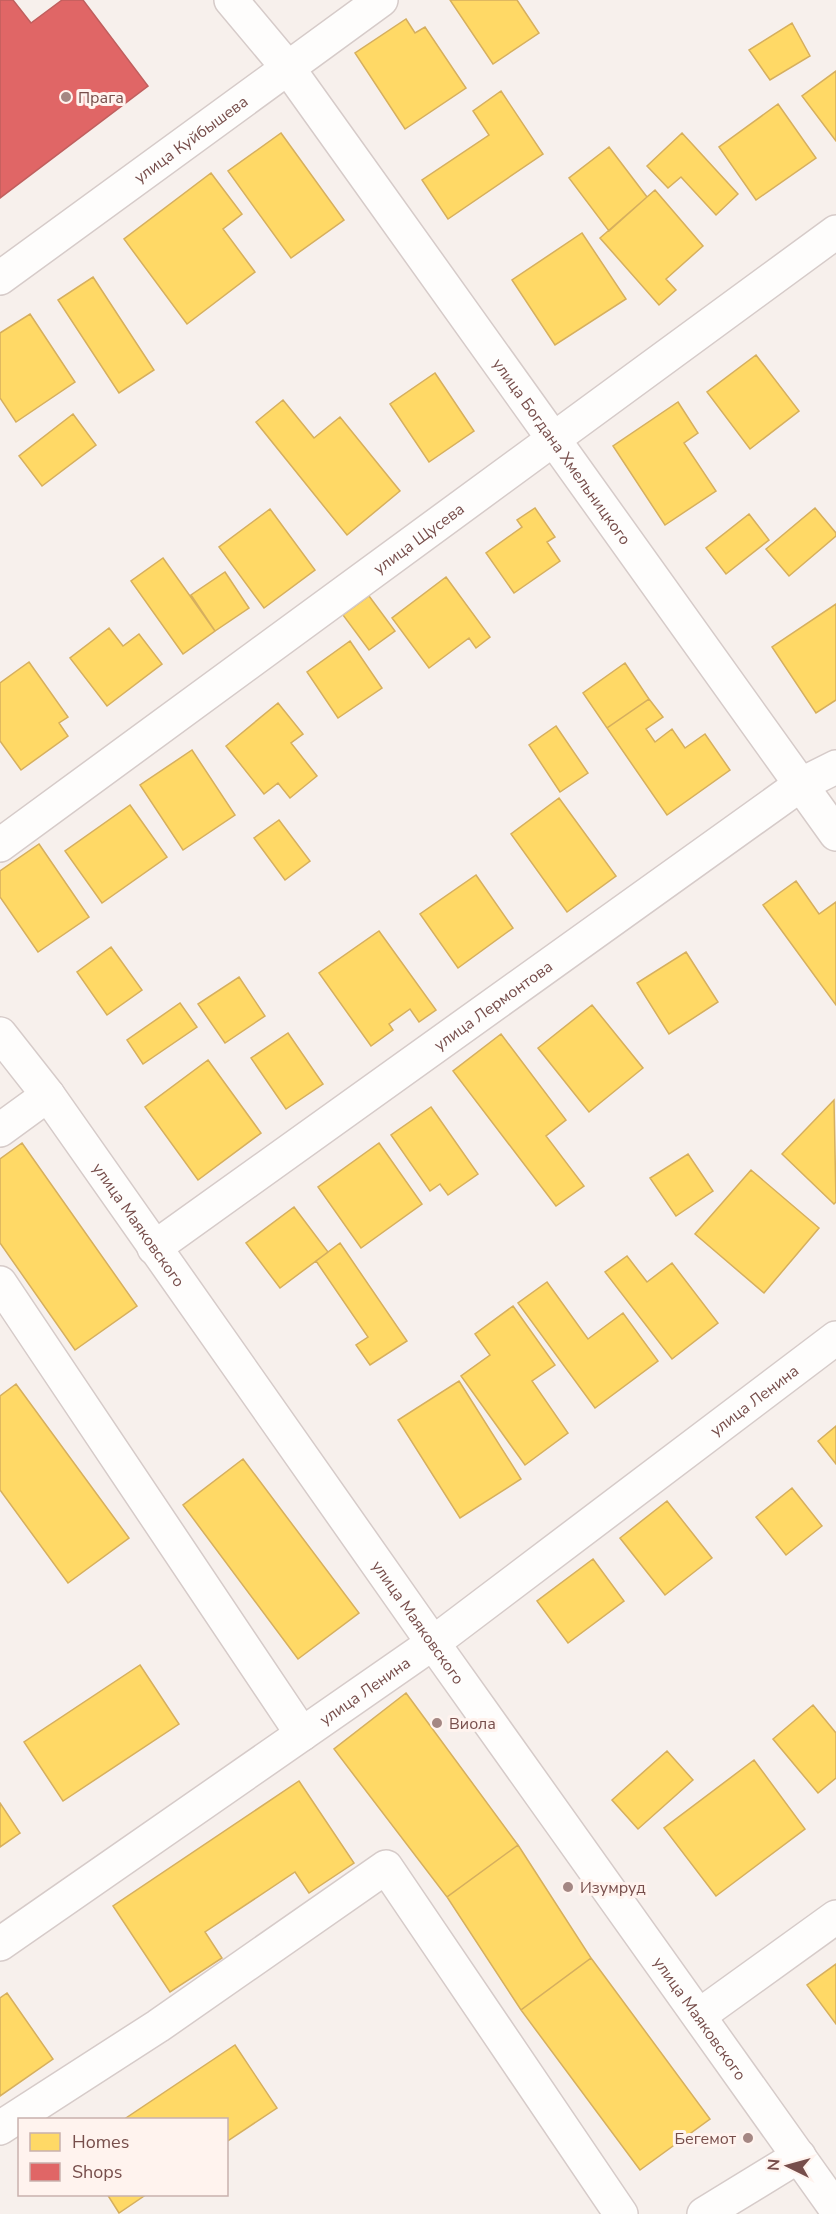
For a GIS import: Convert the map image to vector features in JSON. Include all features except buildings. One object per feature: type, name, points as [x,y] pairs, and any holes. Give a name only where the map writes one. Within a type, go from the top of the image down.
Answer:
[{"type":"street","name":"улица Богдана Хмельницкого","points":[[231,0],[288,68],[836,834]]},
{"type":"street","name":"улица Куйбышева","points":[[0,278],[381,0]]},
{"type":"street","name":"улица Щусева","points":[[0,845],[552,438],[836,232]]},
{"type":"street","name":"улица Лермонтова","points":[[154,1248],[800,785],[836,767]]},
{"type":"street","name":"улица Маяковского","points":[[0,1034],[48,1095],[433,1644],[700,2015],[836,2209]]},
{"type":"street","points":[[0,1130],[48,1095]]},
{"type":"street","points":[[0,1283],[302,1734]]},
{"type":"street","name":"улица Ленина","points":[[0,1944],[433,1644],[836,1338]]},
{"type":"street","points":[[0,2128],[158,2026],[386,1867],[621,2214]]},
{"type":"street","points":[[700,2015],[836,1917]]},
{"type":"street","points":[[704,2214],[799,2156]]},
{"type":"place","name":"Прага","points":[[66,97]]},
{"type":"place","name":"Виола","points":[[437,1723]]},
{"type":"place","name":"Изумруд","points":[[568,1887]]},
{"type":"place","name":"Бегемот","points":[[748,2138]]}]
